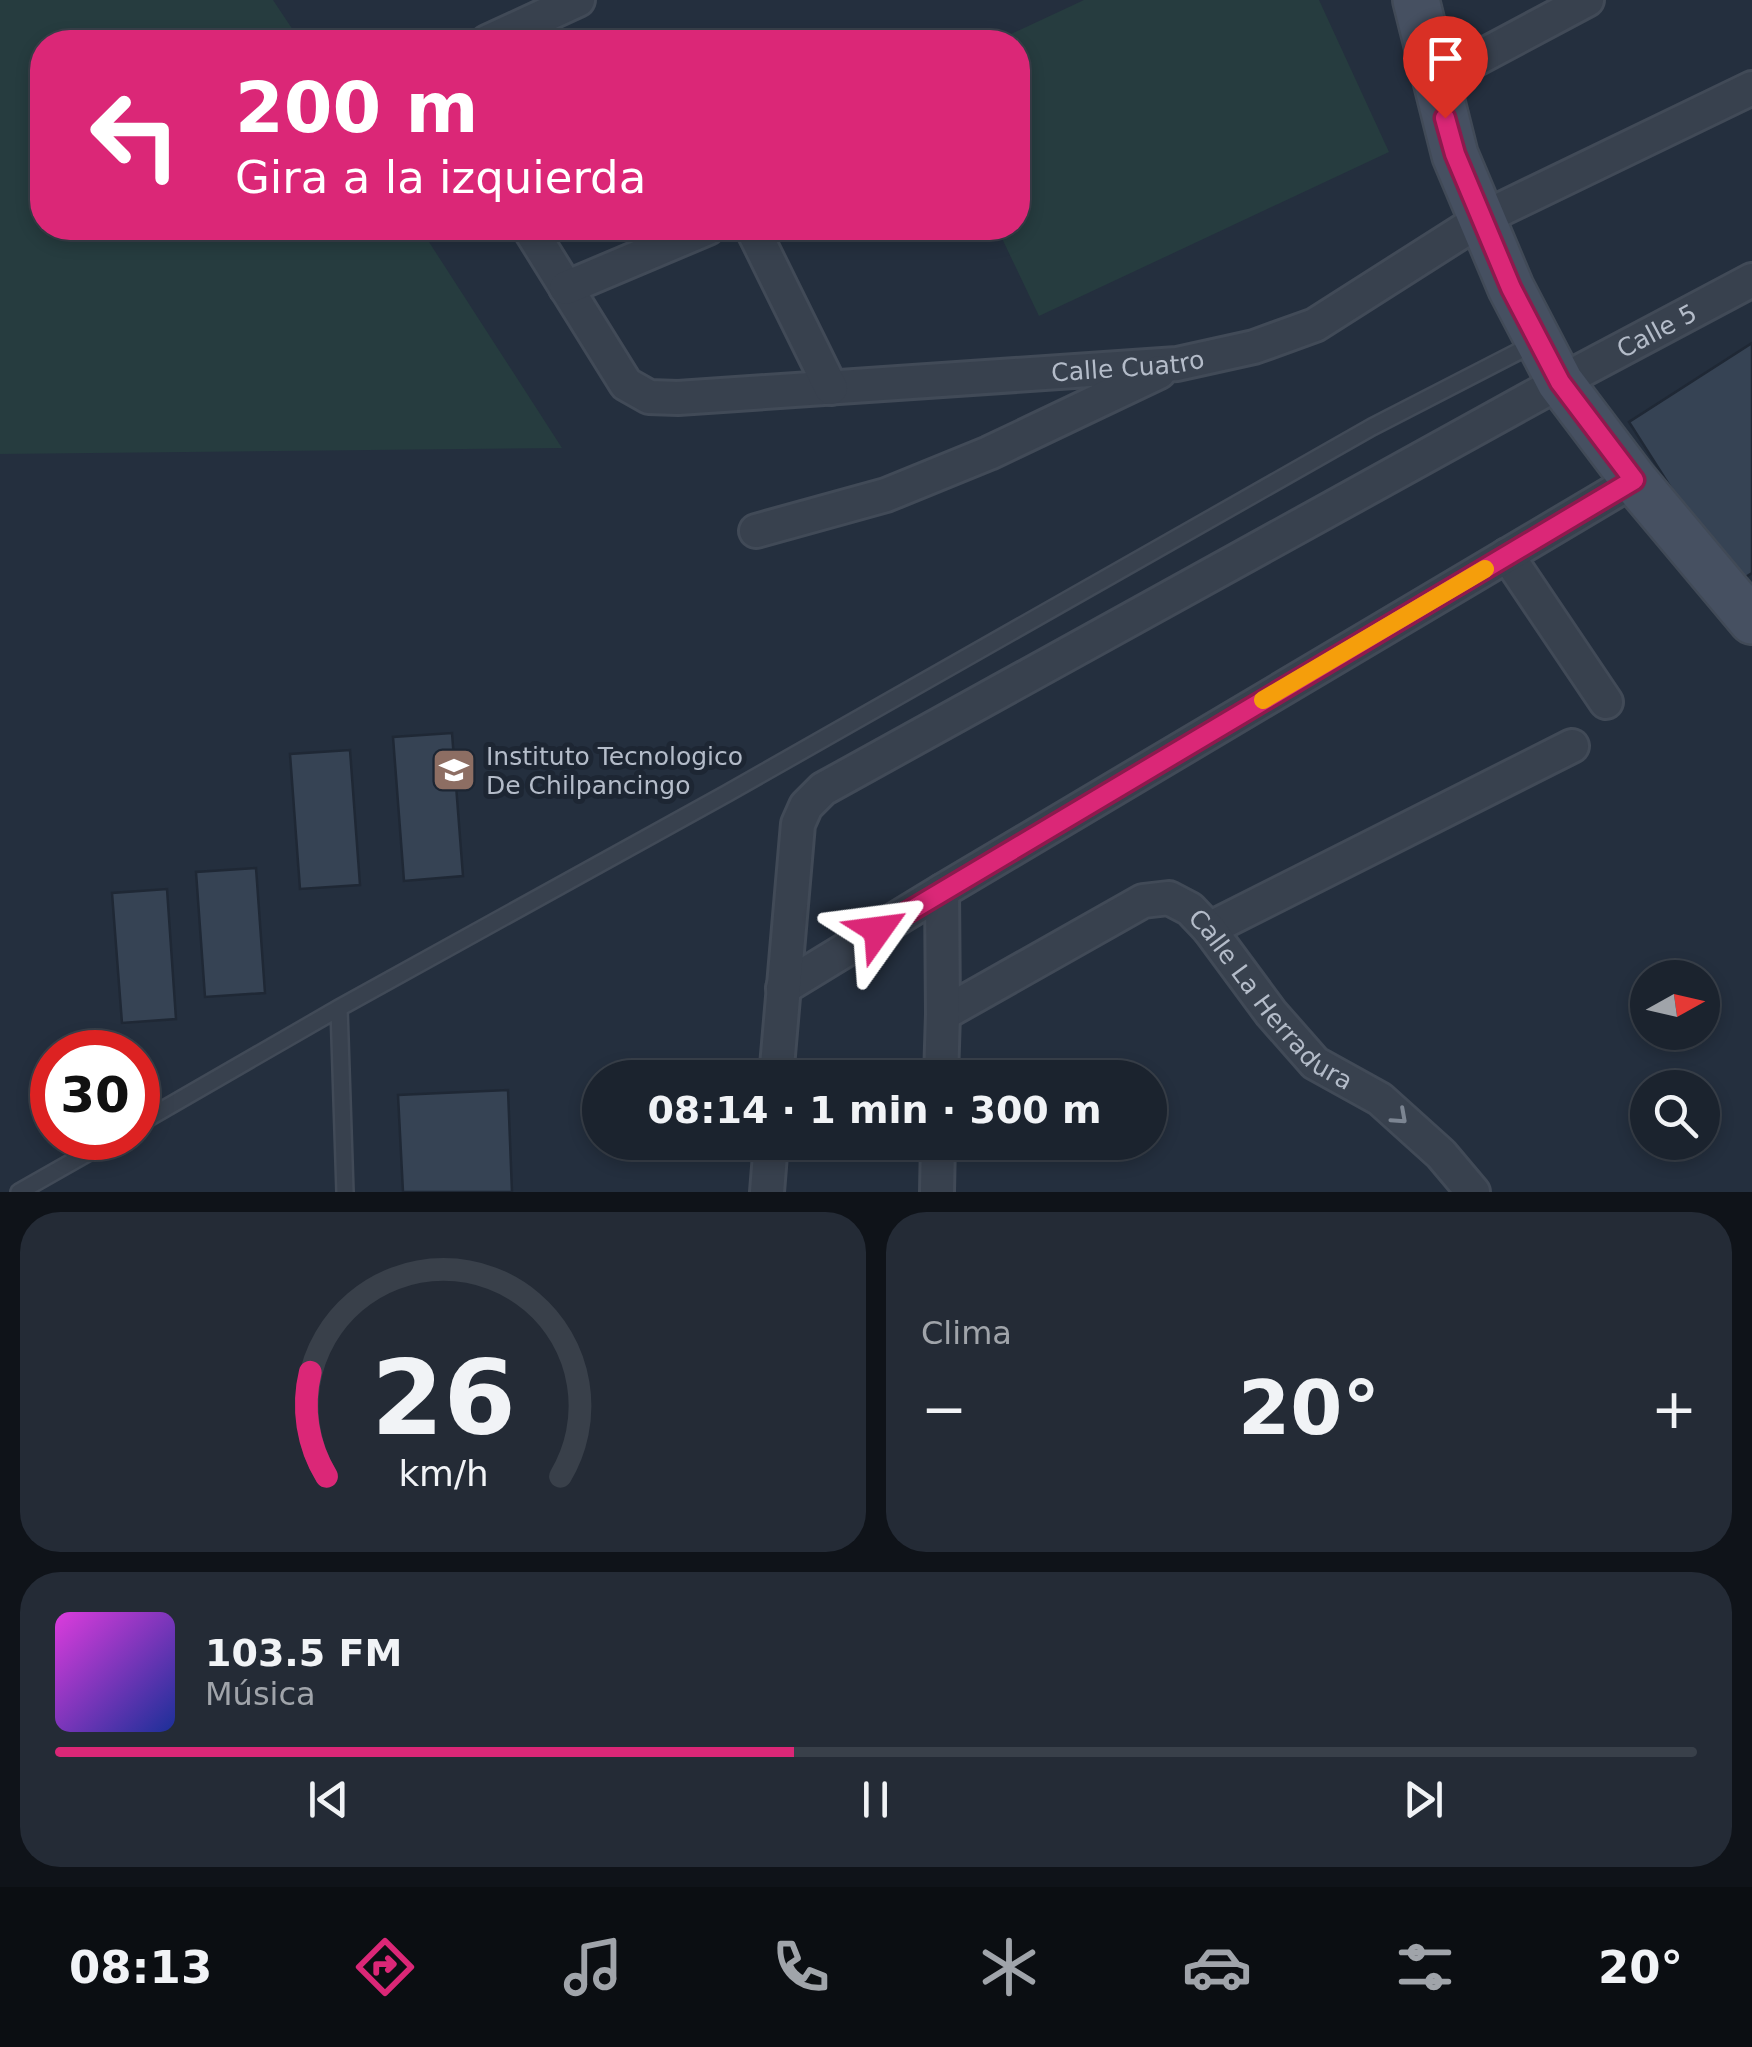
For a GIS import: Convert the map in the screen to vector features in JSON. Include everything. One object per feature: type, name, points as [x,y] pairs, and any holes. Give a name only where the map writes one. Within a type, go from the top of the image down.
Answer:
[{"type":"street","points":[[513,30],[578,0]]},
{"type":"street","points":[[1416,0],[1455,154],[1511,288],[1560,382],[1634,480],[1752,620]]},
{"type":"street","points":[[1435,81],[1587,0]]},
{"type":"street","name":"Calle Cuatro","points":[[536,240],[626,384],[649,397],[1177,364],[1254,347],[1315,325],[1483,218],[1752,88]]},
{"type":"street","points":[[566,288],[680,240]]},
{"type":"street","points":[[758,240],[831,388]]},
{"type":"street","name":"Calle 5","points":[[777,1060],[798,824],[806,806],[823,789],[1752,280]]},
{"type":"street","points":[[756,531],[886,496],[1177,364]]},
{"type":"street","points":[[782,988],[1634,480]]},
{"type":"street","points":[[1507,555],[1606,702]]},
{"type":"street","points":[[1209,929],[1572,746]]},
{"type":"street","points":[[942,890],[942,1060]]},
{"type":"street","name":"Calle La Herradura","points":[[943,1014],[1143,901],[1169,898],[1190,909],[1209,929],[1315,1063],[1380,1099],[1441,1154],[1473,1192]]},
{"type":"street","points":[[767,1192],[769,1160]]},
{"type":"street","points":[[936,1192],[937,1160]]},
{"type":"lane","points":[[160,1111],[1372,427],[1539,340]]},
{"type":"lane","points":[[339,1008],[345,1192]]},
{"type":"lane","points":[[19,1192],[75,1160]]},
{"type":"green space","points":[[0,0],[273,0],[293,30],[30,30],[30,240],[428,240],[562,448],[0,454]]},
{"type":"green space","points":[[1084,0],[1319,0],[1389,152],[1039,316],[1003,240],[1030,240],[1030,30],[1020,30]]},
{"type":"building","points":[[1752,343],[1752,573],[1733,585],[1629,422]]},
{"type":"building","points":[[452,733],[463,876],[404,881],[393,737]]},
{"type":"building","points":[[350,750],[360,885],[300,889],[290,754]]},
{"type":"building","points":[[256,868],[265,993],[205,997],[196,872]]},
{"type":"building","points":[[167,889],[176,1019],[122,1023],[112,893]]},
{"type":"building","points":[[508,1090],[512,1192],[403,1192],[398,1095]]},
{"type":"slow traffic","points":[[1263,700],[1485,569]]},
{"type":"place","name":"Instituto Tecnologico De Chilpancingo","points":[[454,770]]},
{"type":"route","points":[[878,930],[1634,480],[1560,382],[1511,288],[1455,154],[1445,118]]}]
